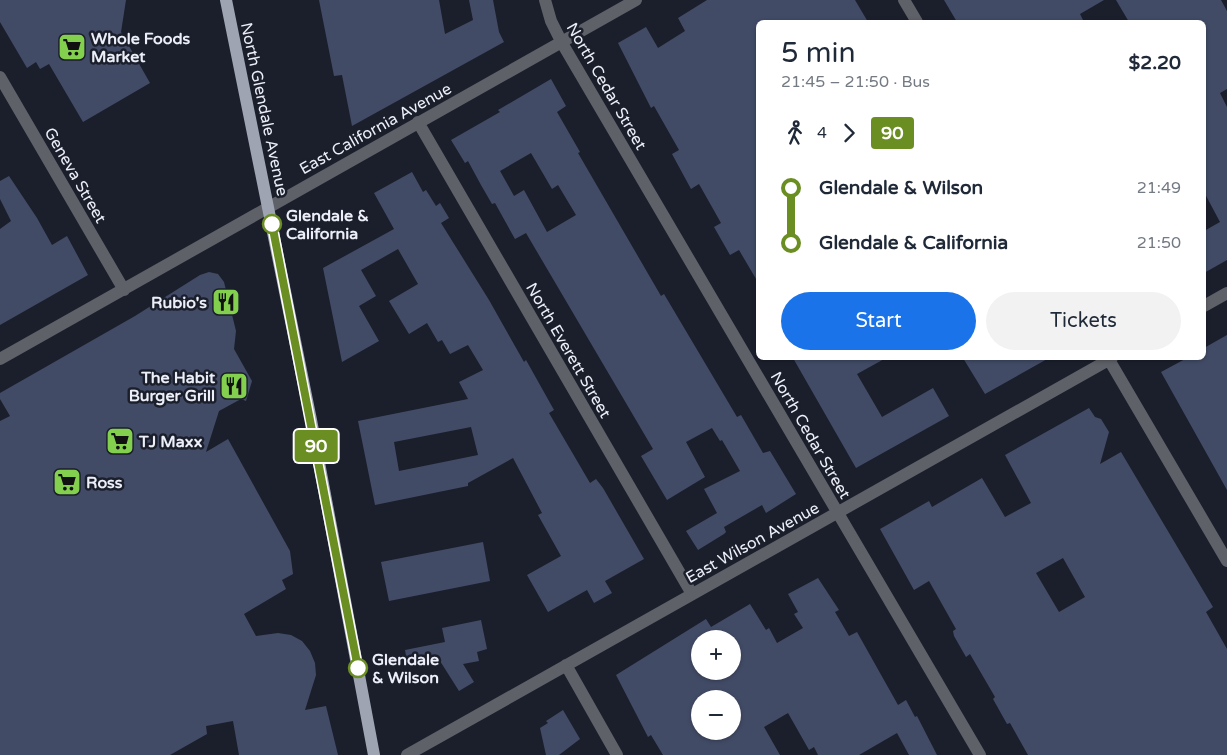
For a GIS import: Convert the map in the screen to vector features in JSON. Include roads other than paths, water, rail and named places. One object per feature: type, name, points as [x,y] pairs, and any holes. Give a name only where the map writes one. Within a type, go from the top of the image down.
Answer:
[{"type":"main road","name":"North Glendale Avenue","points":[[226,0],[269,206],[374,755]]},
{"type":"street","name":"North Cedar Street","points":[[545,0],[551,21],[562,42],[980,755]]},
{"type":"street","name":"East California Avenue","points":[[0,359],[636,0]]},
{"type":"street","points":[[904,0],[916,20]]},
{"type":"street","name":"Geneva Street","points":[[0,77],[124,290]]},
{"type":"street","name":"North Everett Street","points":[[418,122],[692,594]]},
{"type":"street","points":[[1206,305],[1227,293]]},
{"type":"street","name":"East Wilson Avenue","points":[[407,755],[1106,360]]},
{"type":"street","points":[[1111,360],[1227,561]]},
{"type":"street","points":[[566,665],[618,755]]},
{"type":"place","name":"Whole Foods Market","points":[[72,47]]},
{"type":"place","name":"Glendale & California","points":[[272,224]]},
{"type":"place","name":"Rubio's","points":[[226,302]]},
{"type":"place","name":"The Habit Burger Grill","points":[[234,386]]},
{"type":"place","name":"TJ Maxx","points":[[120,441]]},
{"type":"place","name":"Ross","points":[[67,482]]},
{"type":"place","name":"Glendale & Wilson","points":[[358,668]]}]
